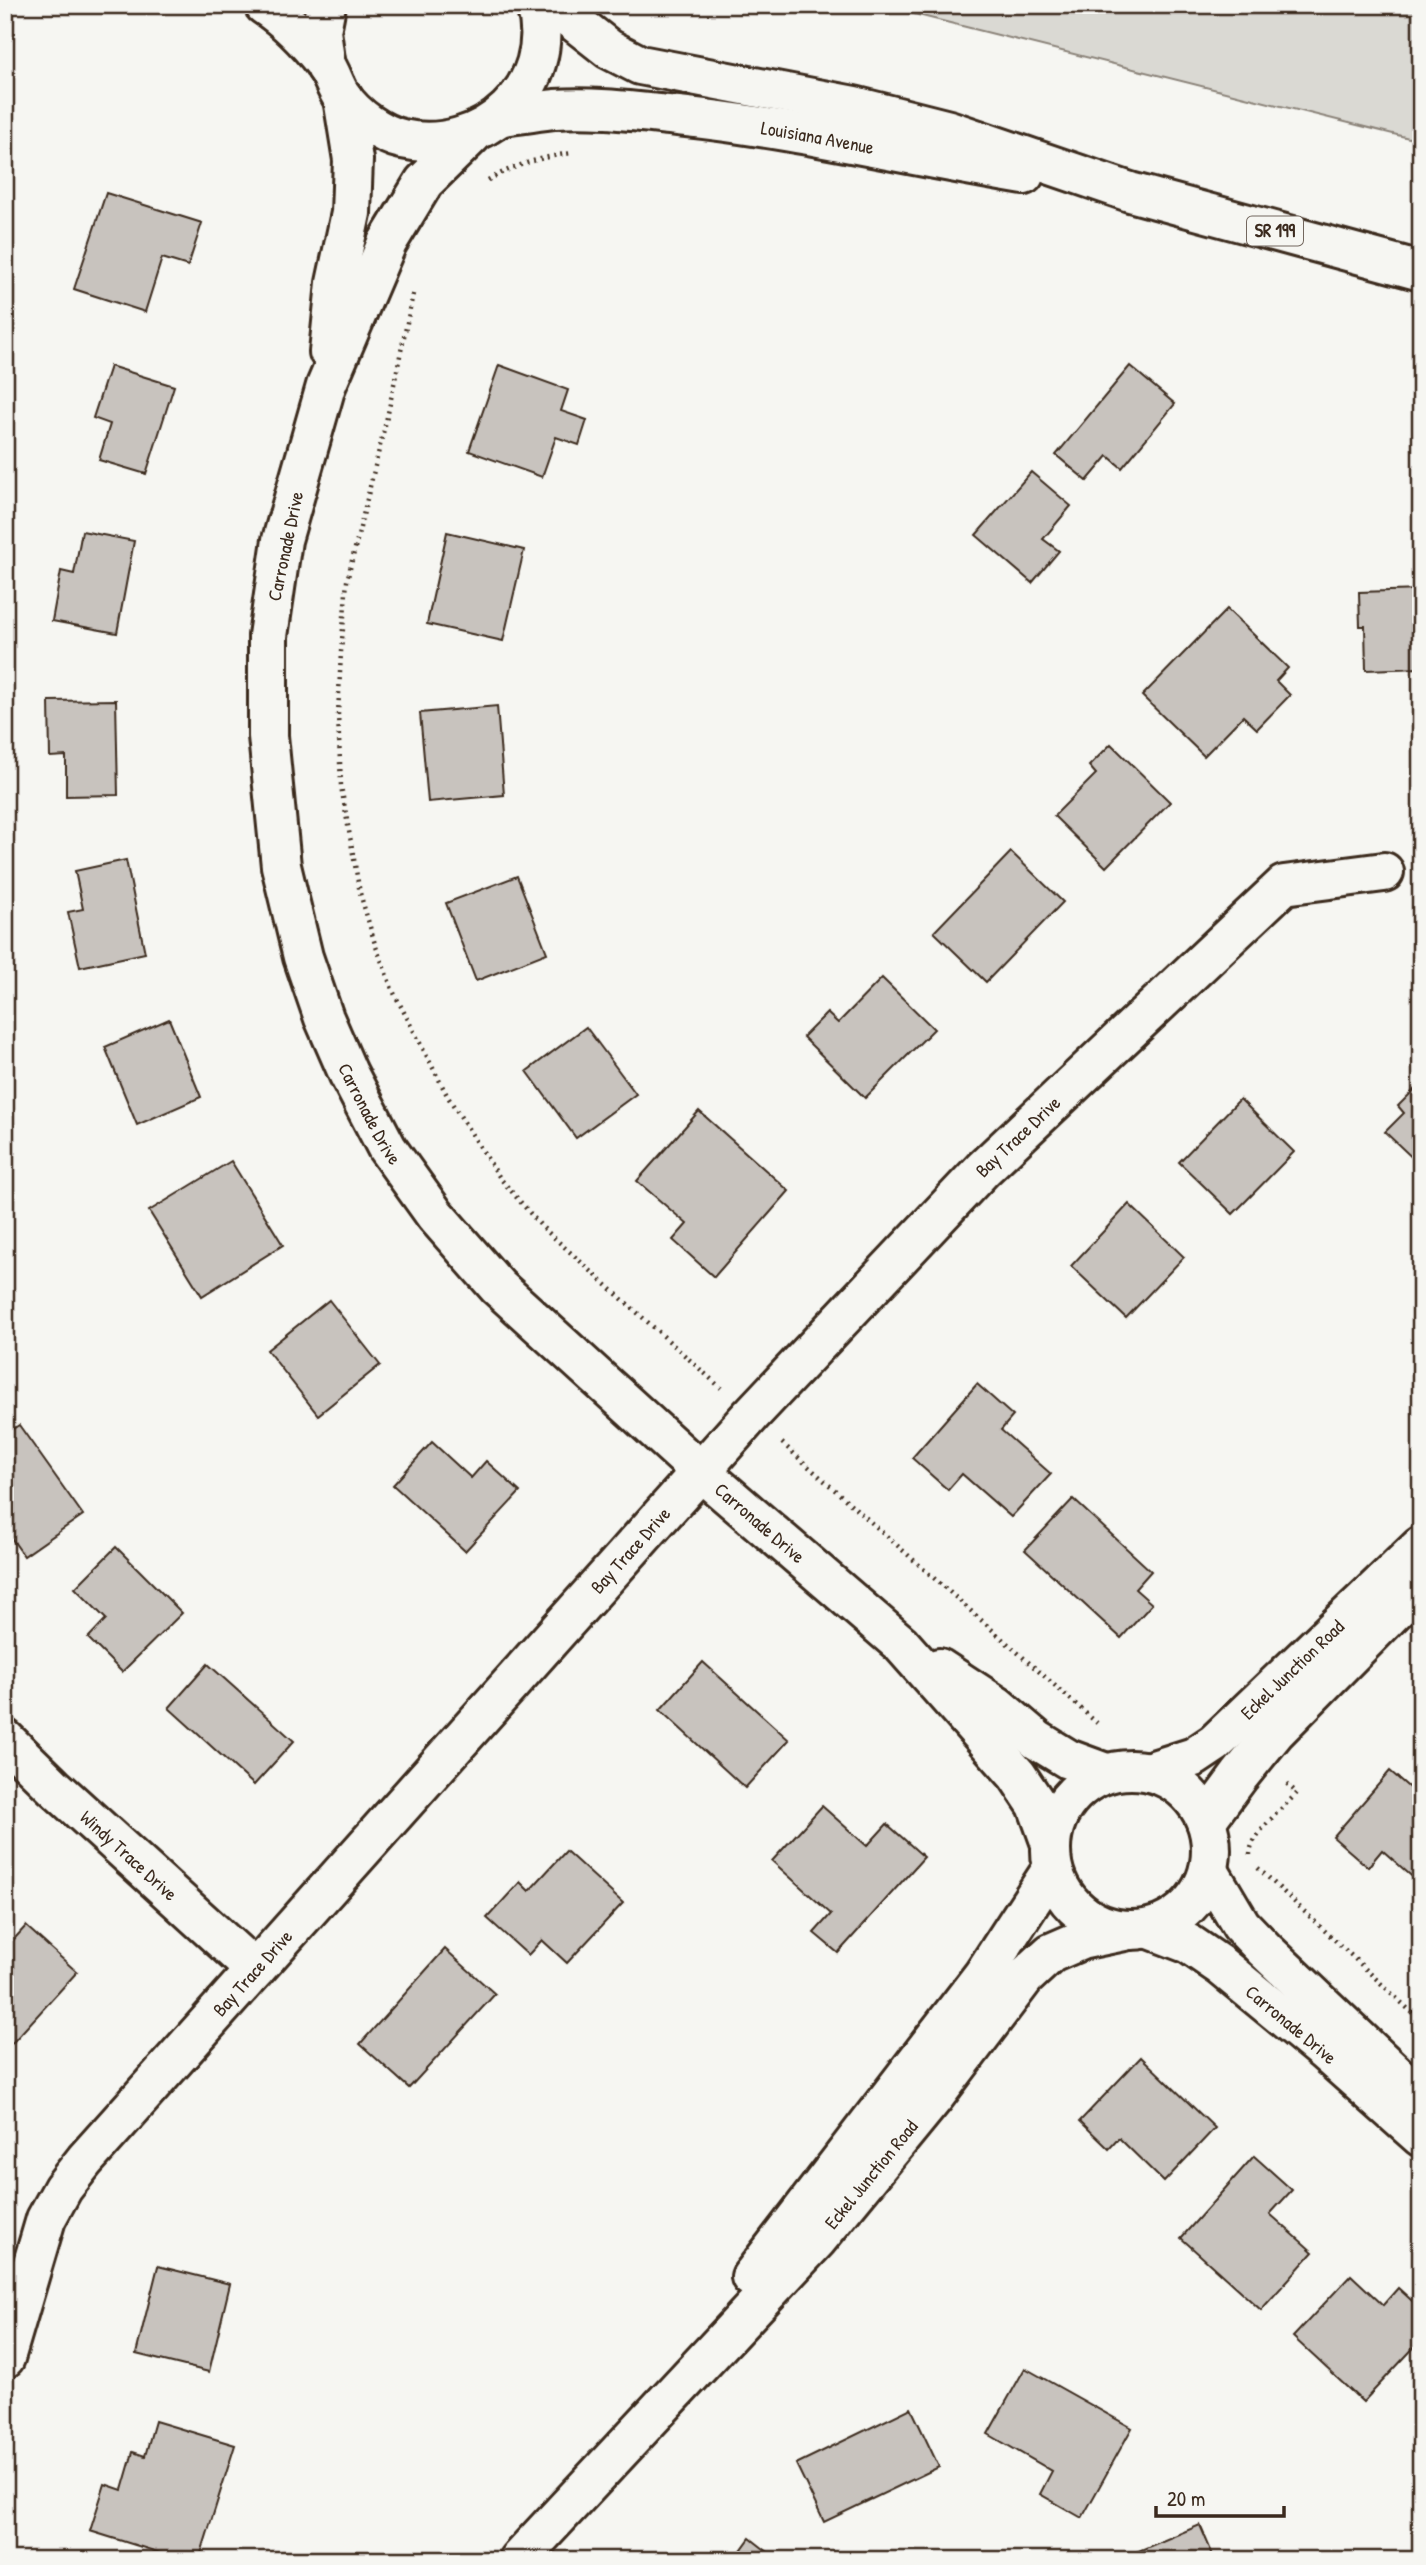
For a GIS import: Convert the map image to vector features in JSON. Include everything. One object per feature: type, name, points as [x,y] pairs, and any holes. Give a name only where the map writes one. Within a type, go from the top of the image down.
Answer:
[{"type":"street","name":"Louisiana Avenue","points":[[264,5],[299,33],[369,124],[401,139],[437,143],[487,125],[556,109],[631,111],[843,140],[929,159],[1130,192]]},
{"type":"street","points":[[326,5],[321,31],[335,82]]},
{"type":"street","points":[[487,125],[525,89],[539,56],[540,19],[536,5]]},
{"type":"street","name":"Louisiana Avenue","points":[[553,5],[609,49],[640,65],[854,106],[949,130],[1130,192],[1421,271]]},
{"type":"street","name":"Carronade Drive","points":[[326,386],[336,283],[351,213],[353,160],[335,82]]},
{"type":"street","name":"Carronade Drive","points":[[487,125],[424,182],[387,243],[326,386],[282,540],[268,636],[268,736],[281,866],[303,957],[324,1018],[348,1073],[387,1148],[435,1215],[498,1287],[700,1471],[901,1644],[1017,1775],[1037,1805],[1051,1857]]},
{"type":"street","name":"Bay Trace Drive","points":[[5,2358],[46,2219],[63,2188],[85,2160],[700,1471],[984,1168],[1284,885],[1384,872]]},
{"type":"street","name":"Eckel Junction Road","points":[[1150,1771],[1194,1757],[1215,1743],[1421,1546]]},
{"type":"street","name":"Eckel Junction Road","points":[[1206,1821],[1275,1731],[1421,1584]]},
{"type":"street","name":"Carronade Drive","points":[[901,1644],[997,1706],[1037,1740],[1068,1759],[1106,1773]]},
{"type":"street","name":"Windy Trace Drive","points":[[5,1739],[255,1970]]},
{"type":"street","name":"Eckel Junction Road","points":[[518,2560],[817,2240],[935,2096],[1025,1977],[1051,1953],[1081,1940],[1138,1930],[1174,1919],[1189,1906],[1201,1890],[1209,1871],[1212,1846],[1206,1821],[1193,1798],[1174,1782],[1150,1771],[1128,1769],[1106,1773],[1085,1784],[1067,1800],[1056,1821],[1051,1857],[983,1975],[771,2252],[673,2373],[626,2444]]},
{"type":"street","points":[[1051,1857],[1062,1893],[1079,1912],[1100,1925],[1138,1930]]},
{"type":"street","name":"Carronade Drive","points":[[1209,1871],[1241,1925],[1421,2098]]},
{"type":"street","name":"Carronade Drive","points":[[1138,1930],[1189,1944],[1221,1966],[1324,2051],[1421,2137]]},
{"type":"path","points":[[479,185],[507,170],[541,158],[583,151]]},
{"type":"path","points":[[414,282],[412,305],[388,413],[347,580],[338,715],[341,786],[360,893],[392,989],[447,1097],[500,1178],[541,1226],[729,1395]]},
{"type":"path","points":[[773,1434],[1102,1727]]},
{"type":"path","points":[[1280,1777],[1297,1793],[1257,1836],[1250,1848],[1254,1864],[1421,2021]]},
{"type":"shaded area","points":[[878,5],[1421,5],[1421,141]]},
{"type":"building","points":[[106,193],[202,223],[188,266],[162,258],[145,312],[74,289]]},
{"type":"building","points":[[499,365],[568,390],[561,411],[587,420],[579,445],[556,437],[542,477],[469,451]]},
{"type":"building","points":[[110,366],[174,386],[146,474],[99,460],[110,424],[93,418]]},
{"type":"building","points":[[1130,366],[1175,404],[1122,468],[1108,456],[1087,481],[1056,455]]},
{"type":"building","points":[[1031,472],[1071,506],[1043,539],[1059,551],[1032,583],[976,535]]},
{"type":"building","points":[[82,531],[134,541],[117,633],[52,621],[61,571],[74,574]]},
{"type":"building","points":[[447,532],[524,550],[503,641],[427,624]]},
{"type":"building","points":[[1421,590],[1421,668],[1366,670],[1365,626],[1360,626],[1359,592]]},
{"type":"building","points":[[1227,609],[1288,668],[1276,681],[1290,695],[1257,729],[1243,716],[1204,756],[1142,696]]},
{"type":"building","points":[[116,700],[118,795],[66,796],[66,756],[50,757],[49,701]]},
{"type":"building","points":[[497,706],[504,795],[428,802],[420,713]]},
{"type":"building","points":[[1111,744],[1170,802],[1106,867],[1054,816],[1096,774],[1089,766]]},
{"type":"building","points":[[1011,852],[1063,902],[986,982],[934,932]]},
{"type":"building","points":[[126,860],[145,953],[80,967],[68,912],[83,909],[75,871]]},
{"type":"building","points":[[517,876],[547,953],[476,981],[446,903]]},
{"type":"building","points":[[882,978],[934,1029],[865,1098],[803,1037],[827,1013],[838,1023]]},
{"type":"building","points":[[169,1019],[201,1097],[137,1125],[105,1047]]},
{"type":"building","points":[[586,1027],[636,1094],[576,1138],[527,1071]]},
{"type":"building","points":[[1421,1083],[1421,1166],[1385,1132],[1404,1113],[1398,1106]]},
{"type":"building","points":[[1240,1099],[1294,1152],[1233,1214],[1179,1162]]},
{"type":"building","points":[[699,1111],[789,1191],[714,1277],[673,1240],[687,1224],[637,1181]]},
{"type":"building","points":[[231,1161],[283,1245],[202,1296],[149,1211]]},
{"type":"building","points":[[1129,1204],[1184,1257],[1126,1318],[1071,1266]]},
{"type":"building","points":[[329,1300],[380,1365],[318,1415],[267,1350]]},
{"type":"building","points":[[977,1384],[1013,1416],[1001,1430],[1051,1474],[1011,1517],[962,1474],[948,1490],[912,1458]]},
{"type":"building","points":[[19,1425],[83,1515],[24,1556],[5,1529],[5,1434]]},
{"type":"building","points":[[432,1442],[471,1478],[486,1461],[520,1492],[465,1551],[393,1485]]},
{"type":"building","points":[[1073,1499],[1151,1571],[1135,1589],[1152,1604],[1121,1638],[1025,1550]]},
{"type":"building","points":[[116,1547],[182,1613],[122,1672],[88,1638],[106,1619],[75,1588]]},
{"type":"building","points":[[703,1662],[789,1740],[745,1788],[660,1710]]},
{"type":"building","points":[[208,1664],[294,1741],[254,1785],[169,1708]]},
{"type":"building","points":[[1390,1771],[1421,1798],[1421,1879],[1418,1882],[1382,1850],[1368,1867],[1333,1837]]},
{"type":"building","points":[[822,1806],[867,1846],[887,1824],[924,1857],[838,1953],[814,1933],[831,1914],[772,1861]]},
{"type":"building","points":[[566,1851],[623,1903],[567,1963],[542,1940],[528,1955],[487,1918],[520,1882],[529,1891]]},
{"type":"building","points":[[26,1926],[77,1972],[5,2051],[5,1949]]},
{"type":"building","points":[[445,1949],[495,1994],[409,2088],[360,2044]]},
{"type":"building","points":[[1141,2057],[1215,2128],[1164,2182],[1119,2138],[1109,2149],[1080,2121]]},
{"type":"building","points":[[1254,2156],[1292,2190],[1270,2214],[1313,2252],[1261,2310],[1181,2238]]},
{"type":"building","points":[[158,2266],[230,2284],[209,2372],[136,2354]]},
{"type":"building","points":[[1351,2275],[1383,2305],[1398,2288],[1421,2309],[1421,2340],[1363,2402],[1293,2337]]},
{"type":"building","points":[[1025,2368],[1132,2428],[1082,2518],[1040,2494],[1052,2471],[988,2434]]},
{"type":"building","points":[[911,2408],[939,2467],[824,2522],[796,2464]]},
{"type":"building","points":[[155,2421],[235,2445],[199,2560],[183,2560],[90,2531],[105,2484],[122,2490],[133,2452],[145,2456]]},
{"type":"building","points":[[1200,2525],[1215,2560],[1139,2560],[1136,2552]]},
{"type":"building","points":[[750,2538],[778,2560],[734,2560]]}]
